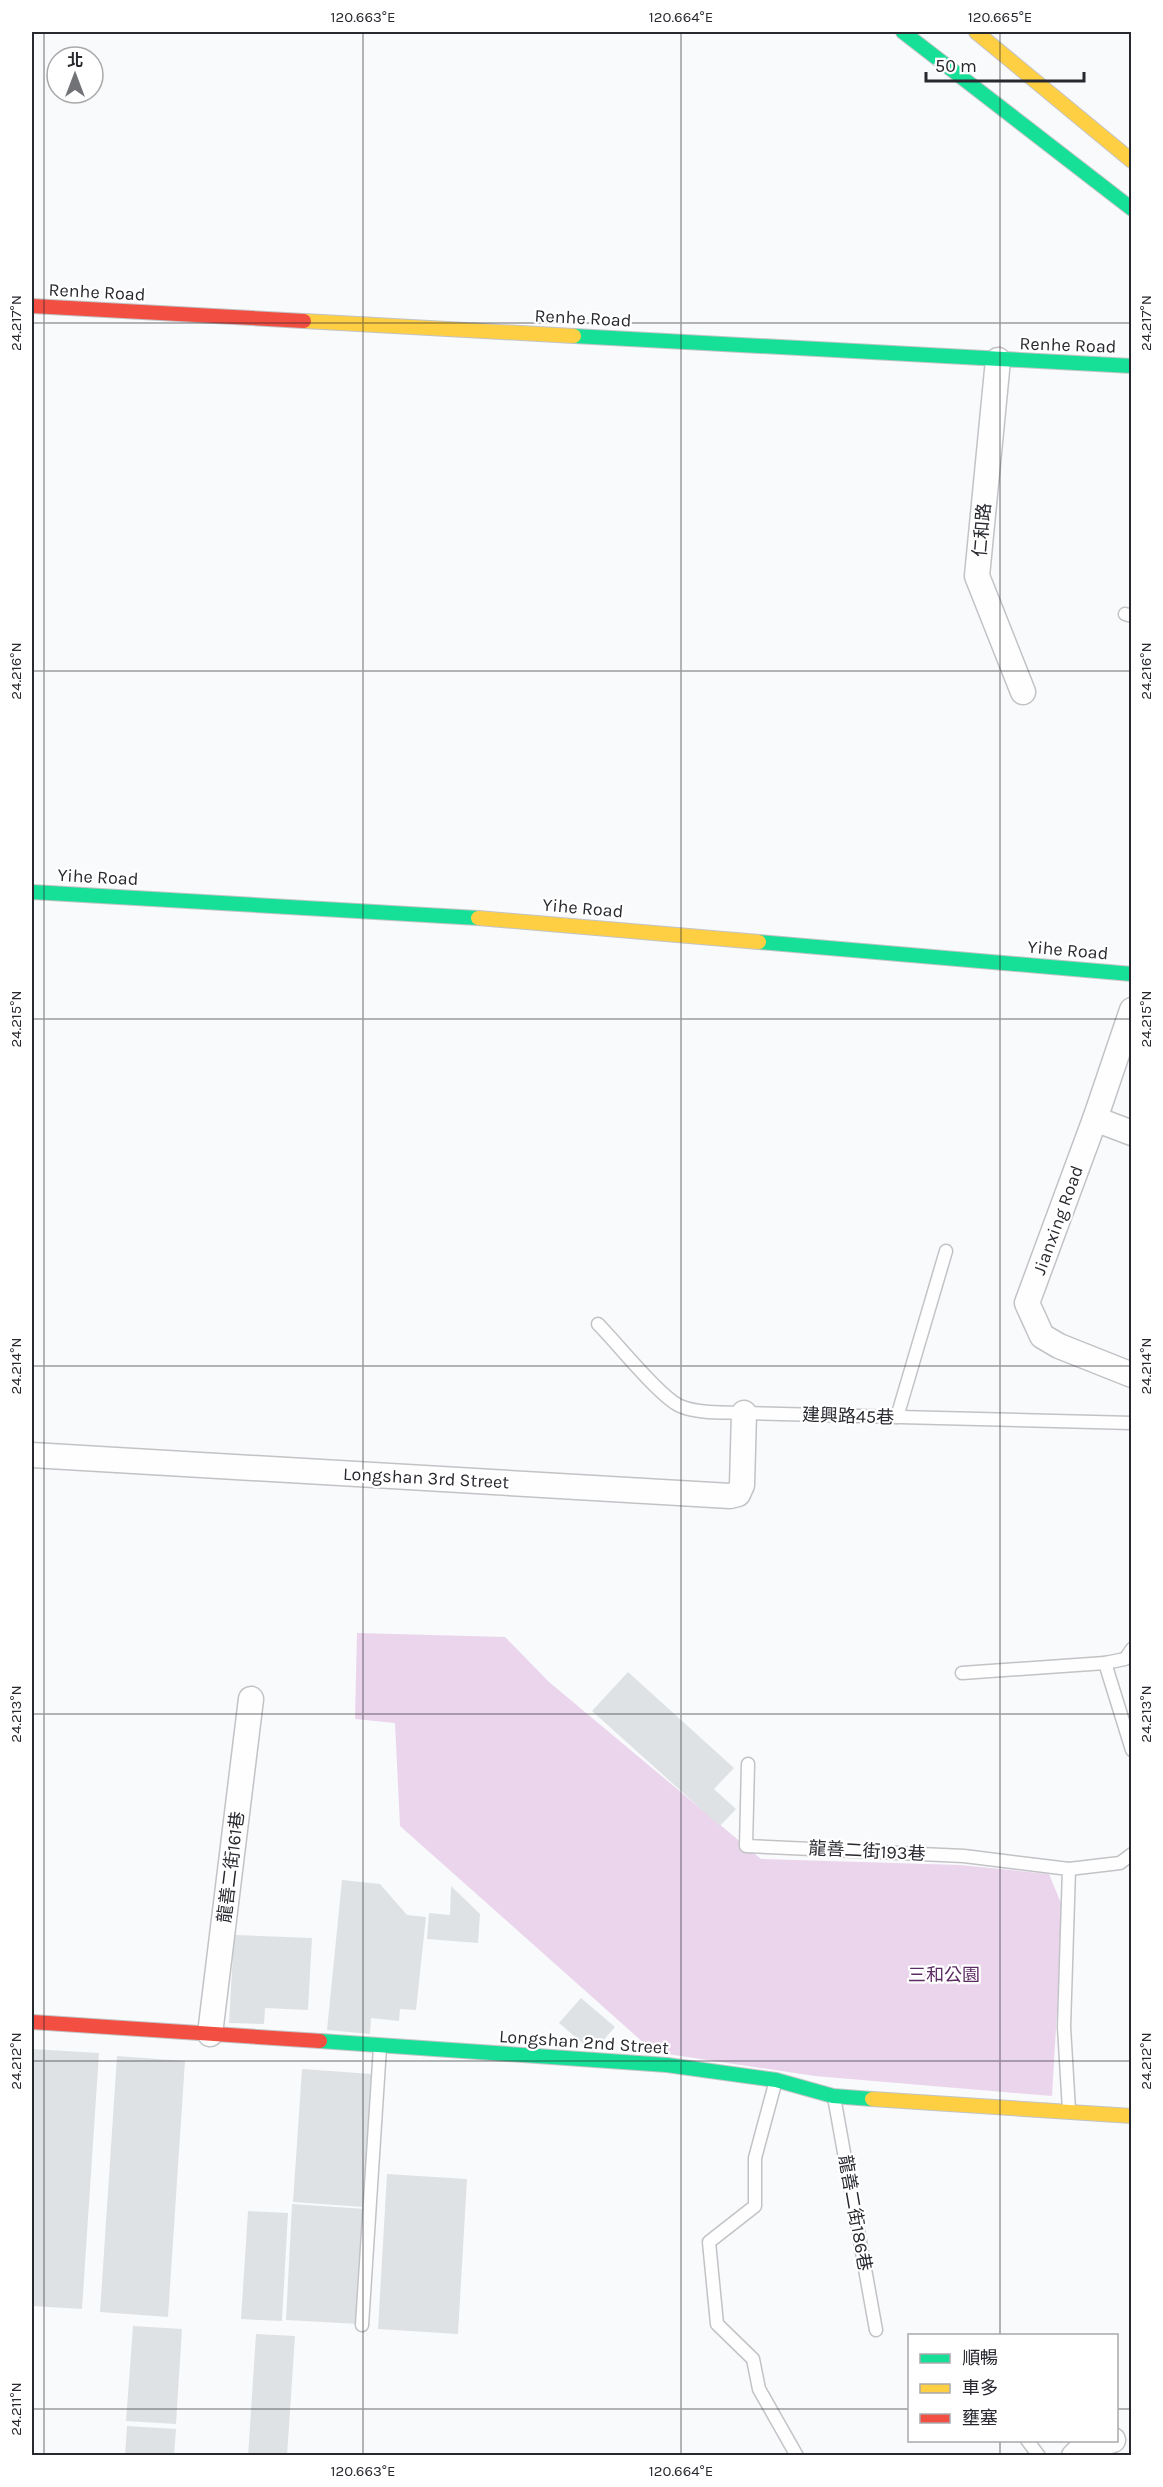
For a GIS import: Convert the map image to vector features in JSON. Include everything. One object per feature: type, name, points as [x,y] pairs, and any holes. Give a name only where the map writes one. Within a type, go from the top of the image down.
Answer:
[{"type":"street","points":[[903,32],[1131,209]]},
{"type":"street","points":[[976,32],[1131,161]]},
{"type":"street","name":"Renhe Road","points":[[32,306],[1131,366]]},
{"type":"street","name":"仁和路","points":[[998,360],[977,576],[1023,692]]},
{"type":"street","name":"Yihe Road","points":[[32,892],[434,914],[1131,974]]},
{"type":"street","name":"Jianxing Road","points":[[1131,1010],[1095,1119],[1027,1303],[1042,1336],[1059,1346],[1131,1374]]},
{"type":"street","points":[[1095,1119],[1131,1133]]},
{"type":"street","name":"Longshan 3rd Street","points":[[32,1455],[730,1496],[738,1494],[742,1485],[744,1413]]},
{"type":"street","name":"龍善二街161巷","points":[[210,2034],[251,1699]]},
{"type":"street","name":"Longshan 2nd Street","points":[[32,2022],[667,2065],[776,2080],[833,2096],[1131,2116]]},
{"type":"street","points":[[1074,2456],[1080,2450],[1108,2442]]},
{"type":"lane","points":[[897,1417],[946,1251]]},
{"type":"lane","name":"建興路45巷","points":[[598,1324],[664,1394],[680,1406],[701,1410],[1131,1423]]},
{"type":"lane","points":[[962,1673],[1105,1664],[1125,1659],[1131,1650]]},
{"type":"lane","points":[[1105,1664],[1131,1750]]},
{"type":"lane","name":"龍善二街193巷","points":[[748,1764],[746,1846],[964,1856],[1069,1869],[1120,1863],[1131,1854]]},
{"type":"lane","points":[[1069,1869],[1064,2027],[1069,2111]]},
{"type":"lane","points":[[362,2325],[380,2046]]},
{"type":"lane","points":[[776,2080],[755,2158],[755,2206],[709,2242],[717,2324],[753,2359],[759,2389],[797,2456]]},
{"type":"lane","name":"龍善二街186巷","points":[[833,2096],[876,2330]]},
{"type":"lane","points":[[1028,2442],[1039,2456]]},
{"type":"green space","name":"三和公園","points":[[357,1633],[505,1637],[549,1682],[761,1859],[960,1865],[1049,1874],[1063,1908],[1052,2096],[815,2076],[654,2052],[400,1826],[395,1723],[355,1719]]},
{"type":"building","points":[[628,1672],[734,1768],[714,1789],[736,1809],[720,1826],[592,1711]]},
{"type":"building","points":[[342,1880],[380,1884],[407,1915],[426,1917],[416,2010],[400,2009],[399,2021],[371,2018],[370,2034],[327,2030]]},
{"type":"building","points":[[451,1886],[480,1914],[478,1943],[427,1939],[429,1913],[450,1915]]},
{"type":"building","points":[[234,1935],[312,1938],[308,2010],[265,2008],[264,2024],[229,2023]]},
{"type":"building","points":[[581,1998],[615,2027],[593,2052],[559,2023]]},
{"type":"building","points":[[32,2049],[99,2053],[82,2309],[32,2306]]},
{"type":"building","points":[[117,2056],[185,2061],[168,2317],[100,2312]]},
{"type":"building","points":[[302,2069],[372,2074],[363,2207],[293,2202]]},
{"type":"building","points":[[387,2174],[467,2179],[458,2334],[378,2329]]},
{"type":"building","points":[[292,2204],[366,2209],[359,2324],[286,2320]]},
{"type":"building","points":[[248,2211],[288,2213],[282,2321],[241,2319]]},
{"type":"building","points":[[133,2326],[182,2329],[176,2424],[126,2421]]},
{"type":"building","points":[[256,2334],[295,2336],[287,2456],[248,2456]]},
{"type":"building","points":[[127,2426],[176,2429],[174,2456],[125,2456]]},
{"type":"traffic: fast","points":[[903,32],[1132,209]]},
{"type":"traffic: fast","points":[[574,336],[1132,366]]},
{"type":"traffic: fast","points":[[32,892],[478,918]]},
{"type":"traffic: fast","points":[[759,942],[1132,974]]},
{"type":"traffic: fast","points":[[320,2041],[667,2065],[776,2080],[833,2096],[872,2099]]},
{"type":"traffic: slow","points":[[976,32],[1132,161]]},
{"type":"traffic: slow","points":[[304,321],[574,336]]},
{"type":"traffic: slow","points":[[478,918],[759,942]]},
{"type":"traffic: slow","points":[[872,2099],[1132,2116]]},
{"type":"traffic: jam","points":[[32,306],[304,321]]},
{"type":"traffic: jam","points":[[32,2022],[320,2041]]}]
